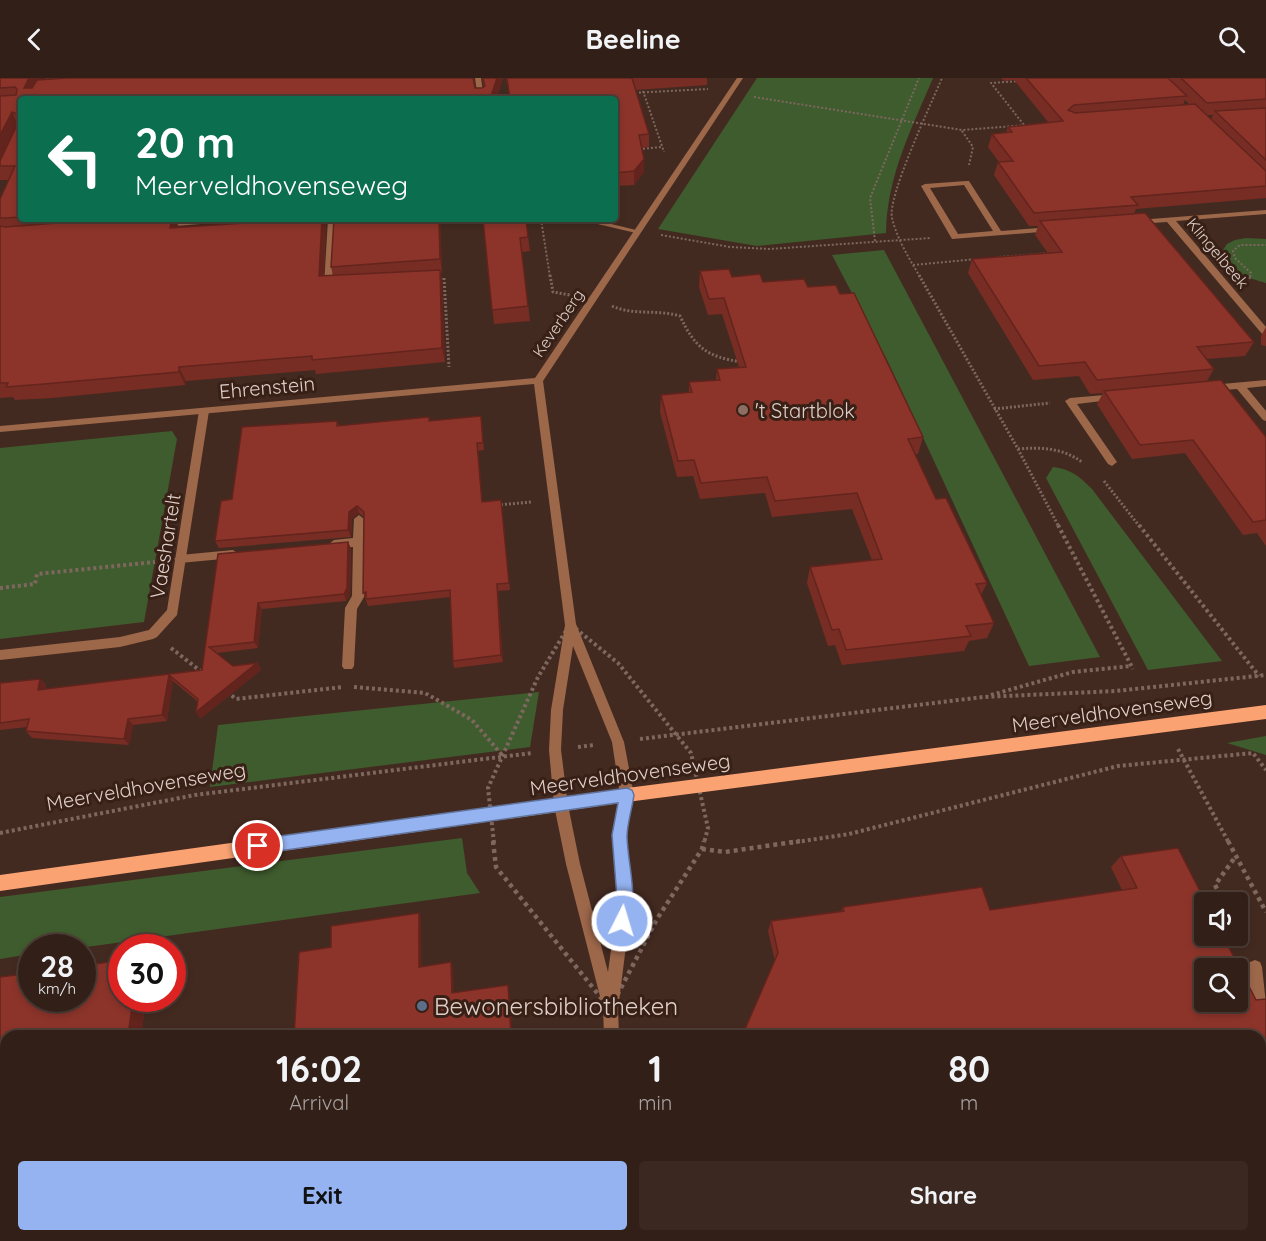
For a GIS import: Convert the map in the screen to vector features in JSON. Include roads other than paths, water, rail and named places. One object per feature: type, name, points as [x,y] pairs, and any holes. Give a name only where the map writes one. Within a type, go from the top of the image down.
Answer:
[{"type":"main road","name":"Meerveldhovenseweg","points":[[0,883],[627,795],[1266,712]]},
{"type":"street","points":[[478,78],[481,96]]},
{"type":"street","name":"Keverberg","points":[[610,1010],[625,898],[620,835],[627,795],[618,742],[570,624],[538,381],[740,78]]},
{"type":"street","points":[[998,233],[966,183],[925,186],[955,237],[1060,229]]},
{"type":"street","points":[[1128,223],[1266,212]]},
{"type":"street","name":"Klingelbeek","points":[[1170,220],[1266,333]]},
{"type":"street","points":[[158,225],[198,222]]},
{"type":"street","points":[[332,222],[328,286],[340,285]]},
{"type":"street","points":[[594,222],[636,231]]},
{"type":"street","name":"Ehrenstein","points":[[0,429],[538,381]]},
{"type":"street","points":[[1204,389],[1266,383]]},
{"type":"street","points":[[1240,386],[1266,418]]},
{"type":"street","points":[[1112,462],[1070,401],[1125,396]]},
{"type":"street","name":"Vaeshartelt","points":[[0,654],[120,642],[153,634],[173,612],[204,411]]},
{"type":"street","points":[[348,666],[351,608],[358,597],[359,519]]},
{"type":"street","points":[[326,545],[359,542]]},
{"type":"street","points":[[180,559],[247,552]]},
{"type":"street","name":"Keverberg","points":[[570,624],[557,710],[555,750],[561,805],[573,864],[610,1010]]},
{"type":"street","points":[[1255,967],[1259,997],[1266,996]]},
{"type":"street","points":[[610,1010],[611,1030]]},
{"type":"place","name":"'t Startblok","points":[[743,410]]},
{"type":"place","name":"Bewonersbibliotheken","points":[[422,1006]]}]
